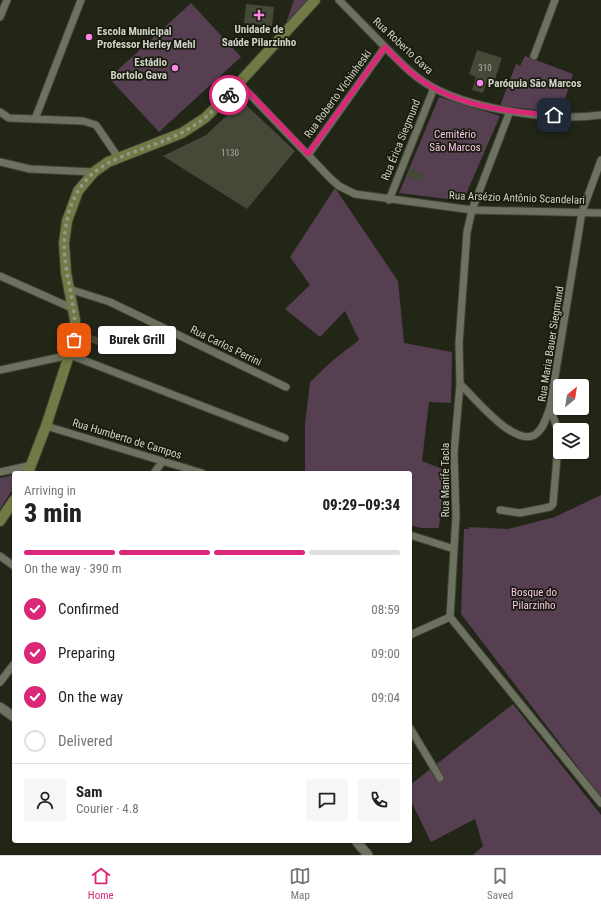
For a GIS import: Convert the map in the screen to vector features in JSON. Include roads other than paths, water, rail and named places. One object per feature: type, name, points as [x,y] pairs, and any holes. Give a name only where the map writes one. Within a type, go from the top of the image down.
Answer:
[{"type":"main road","points":[[30,469],[70,355],[75,329],[74,309],[69,289],[65,259],[67,221],[78,191],[94,172],[118,157],[166,139],[193,126],[213,111],[315,0]]},
{"type":"main road","points":[[0,521],[12,503]]},
{"type":"street","points":[[0,16],[7,0]]},
{"type":"street","points":[[35,119],[81,0]]},
{"type":"street","name":"Rua Roberto Gava","points":[[339,0],[415,76],[434,88],[468,101],[510,112],[568,116],[601,115]]},
{"type":"street","points":[[534,56],[555,0]]},
{"type":"street","name":"Rua Roberto Vichinheski","points":[[308,154],[385,47]]},
{"type":"street","name":"Rua Arsézio Antônio Scandelari","points":[[240,83],[331,179],[346,190],[360,195],[389,200],[472,210],[601,213]]},
{"type":"street","name":"Rua Érica Siegmund","points":[[389,200],[434,88]]},
{"type":"street","points":[[0,112],[9,118],[83,121],[96,125],[118,157]]},
{"type":"street","name":"Rua Manife Tacla","points":[[450,617],[456,499],[454,453],[460,384],[459,343],[466,240],[472,210],[510,112]]},
{"type":"street","name":"Rua Maria Bauer Siegmund","points":[[500,510],[524,512],[550,507],[553,504],[559,434],[550,407],[582,212],[601,160]]},
{"type":"street","points":[[0,162],[30,169],[94,172]]},
{"type":"street","points":[[0,276],[74,309]]},
{"type":"street","name":"Rua Carlos Perrini","points":[[69,289],[110,302],[286,386]]},
{"type":"street","points":[[0,370],[70,355],[285,438]]},
{"type":"street","points":[[460,384],[505,428],[522,438],[536,434],[541,428],[550,407]]},
{"type":"street","name":"Rua Humberto de Campos","points":[[46,426],[196,471]]},
{"type":"street","points":[[156,471],[163,461]]},
{"type":"street","points":[[0,472],[30,469]]},
{"type":"street","points":[[412,537],[454,549]]},
{"type":"street","points":[[0,556],[12,565]]},
{"type":"street","points":[[412,634],[450,617],[601,803]]},
{"type":"street","points":[[0,682],[12,667]]},
{"type":"street","points":[[0,707],[12,716]]},
{"type":"street","points":[[412,731],[440,778]]},
{"type":"street","points":[[358,843],[368,855]]},
{"type":"place","name":"Unidade de Saúde Pilarzinho","points":[[259,15]]},
{"type":"place","name":"Escola Municipal Professor Herley Mehl","points":[[89,37]]},
{"type":"place","name":"Estádio Bortolo Gava","points":[[175,68]]},
{"type":"place","name":"Paróquia São Marcos","points":[[480,83]]},
{"type":"place","name":"Burek Grill","points":[[74,340]]},
{"type":"park label","name":"Cemitério São Marcos","points":[[455,140]]},
{"type":"park label","name":"Bosque do Pilarzinho","points":[[534,598]]}]
